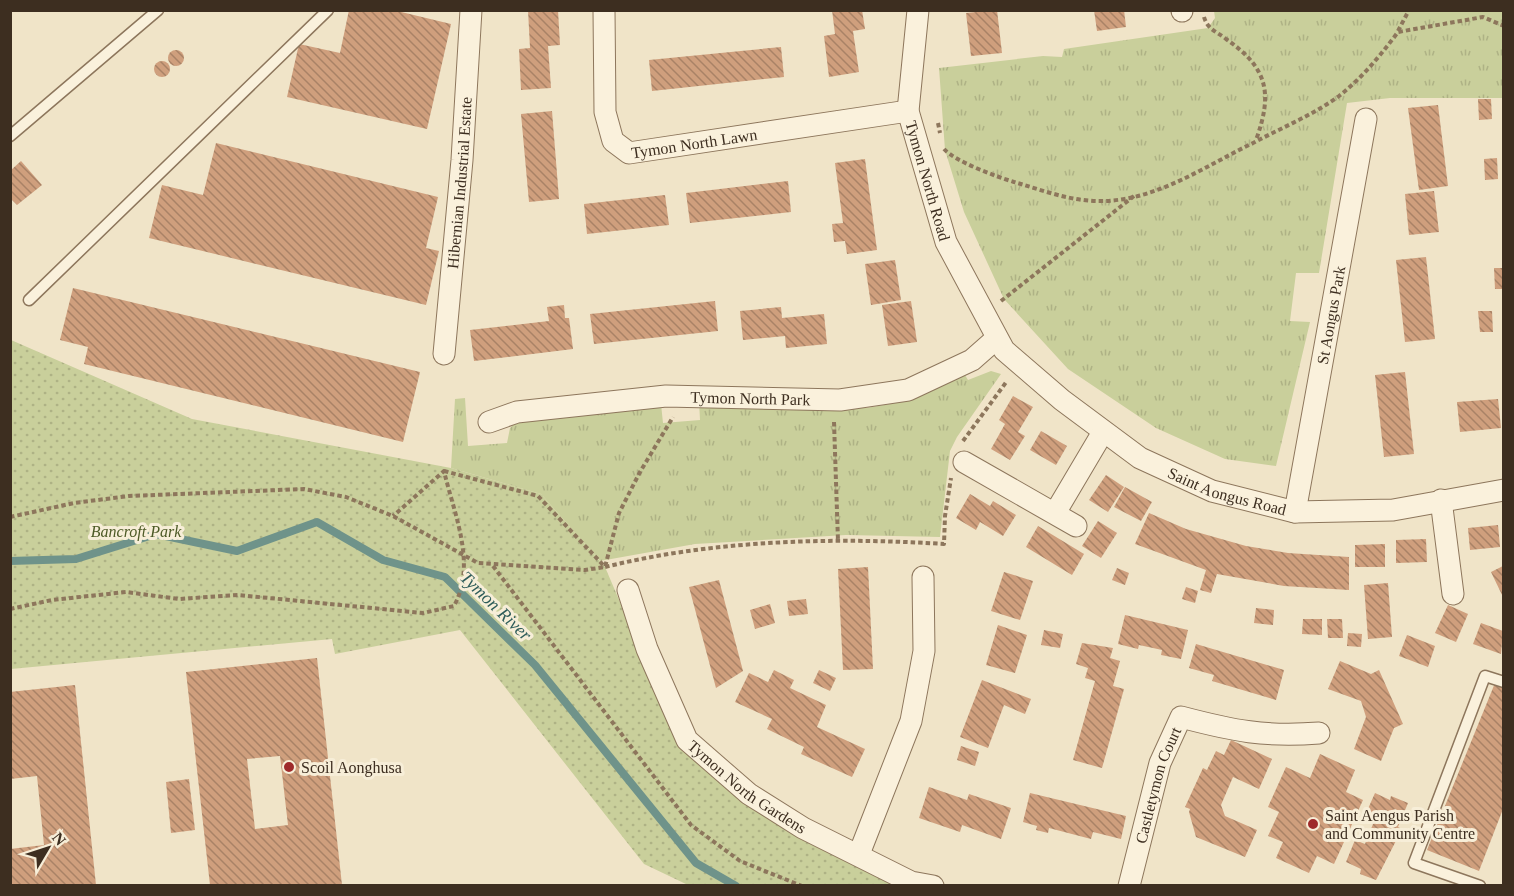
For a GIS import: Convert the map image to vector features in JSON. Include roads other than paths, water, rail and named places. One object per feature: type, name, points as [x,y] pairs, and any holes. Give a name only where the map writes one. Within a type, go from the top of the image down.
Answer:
[{"type":"street","name":"Hibernian Industrial Estate","points":[[444,354],[462,160],[471,10]]},
{"type":"street","name":"Tymon North Lawn","points":[[604,10],[605,112],[614,141],[629,153],[908,111]]},
{"type":"street","name":"Tymon North Road","points":[[918,10],[908,111],[946,242],[997,338]]},
{"type":"street","name":"St Aongus Park","points":[[1295,512],[1366,119]]},
{"type":"street","name":"Tymon North Park","points":[[489,422],[517,412],[686,396],[840,400],[908,390],[972,360],[997,338]]},
{"type":"street","name":"Saint Aongus Road","points":[[997,338],[1004,350],[1103,432],[1140,458],[1212,491],[1295,512],[1393,510],[1503,490]]},
{"type":"street","points":[[1055,513],[1103,432]]},
{"type":"street","points":[[964,462],[1076,526]]},
{"type":"street","points":[[1441,500],[1453,594]]},
{"type":"street","points":[[860,854],[911,721],[924,651],[923,577]]},
{"type":"street","name":"Tymon North Gardens","points":[[628,590],[647,649],[687,740],[749,794],[803,828],[860,854],[911,882],[933,885]]},
{"type":"street","name":"Castletymon Court","points":[[1129,885],[1160,763],[1181,717],[1232,730],[1275,736],[1319,733]]},
{"type":"lane","points":[[10,136],[158,10]]},
{"type":"lane","points":[[29,300],[328,10]]},
{"type":"lane","points":[[1480,885],[1414,863],[1485,676],[1503,682]]},
{"type":"waterway","name":"Tymon River","points":[[10,561],[76,559],[156,534],[237,551],[317,522],[383,560],[445,577],[535,665],[696,863],[736,886]]},
{"type":"place","name":"Scoil Aonghusa","points":[[289,767]]},
{"type":"place","name":"Saint Aengus Parish and Community Centre","points":[[1313,824]]},
{"type":"park label","name":"Bancroft Park","points":[[136,531]]}]
